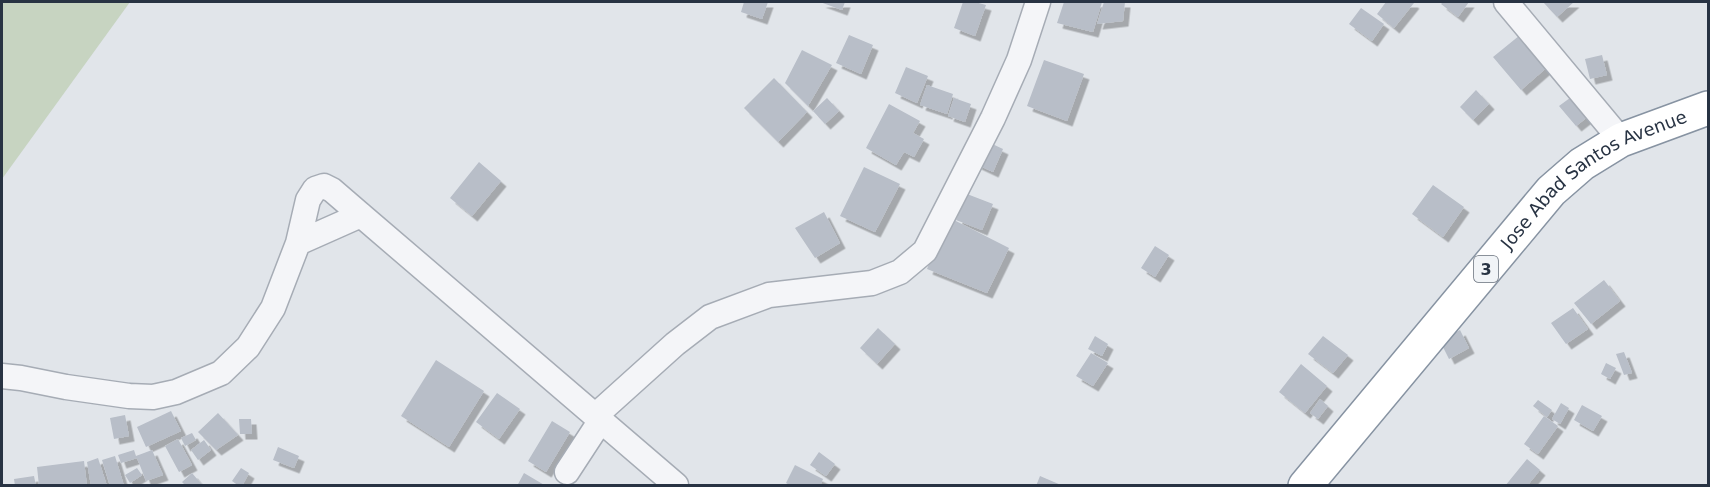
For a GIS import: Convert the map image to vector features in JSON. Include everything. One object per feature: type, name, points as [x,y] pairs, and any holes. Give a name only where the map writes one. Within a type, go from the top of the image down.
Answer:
[{"type":"highway","name":"Jose Abad Santos Avenue","points":[[1305,486],[1551,190],[1582,164],[1621,140],[1708,108]]},
{"type":"street","points":[[567,472],[598,418],[675,344],[710,317],[769,295],[872,283],[900,272],[924,251],[993,118],[1019,60],[1038,2]]},
{"type":"street","points":[[1506,2],[1621,140]]},
{"type":"street","points":[[2,376],[129,396],[153,397],[177,392],[221,373],[248,347],[273,308],[298,243],[308,200],[315,189],[324,186],[332,190],[676,485]]},
{"type":"street","points":[[298,243],[361,215]]},
{"type":"green space","points":[[2,2],[130,2],[2,179]]},
{"type":"building","points":[[744,2],[768,2],[762,19],[741,12]]},
{"type":"building","points":[[820,2],[845,2],[842,10]]},
{"type":"building","points":[[963,2],[986,5],[975,36],[954,28]]},
{"type":"building","points":[[1064,2],[1102,2],[1093,32],[1057,23]]},
{"type":"building","points":[[1104,2],[1125,2],[1123,21],[1097,24]]},
{"type":"building","points":[[1386,2],[1414,3],[1394,28],[1377,14]]},
{"type":"building","points":[[1443,2],[1469,2],[1458,17],[1441,4]]},
{"type":"building","points":[[1543,2],[1574,2],[1557,17]]},
{"type":"building","points":[[1361,8],[1384,24],[1372,41],[1349,24]]},
{"type":"building","points":[[1525,31],[1552,63],[1521,90],[1493,57]]},
{"type":"building","points":[[849,35],[873,45],[861,74],[836,63]]},
{"type":"building","points":[[802,50],[832,65],[808,106],[785,83]]},
{"type":"building","points":[[1602,55],[1607,75],[1590,79],[1585,59]]},
{"type":"building","points":[[1044,60],[1084,74],[1067,121],[1027,106]]},
{"type":"building","points":[[906,67],[928,76],[917,103],[895,93]]},
{"type":"building","points":[[774,78],[807,112],[778,142],[744,108]]},
{"type":"building","points":[[927,85],[953,94],[947,114],[920,105]]},
{"type":"building","points":[[1476,90],[1489,104],[1473,120],[1460,107]]},
{"type":"building","points":[[1578,92],[1594,112],[1576,126],[1559,106]]},
{"type":"building","points":[[827,98],[839,111],[825,124],[813,111]]},
{"type":"building","points":[[954,98],[971,104],[965,122],[948,116]]},
{"type":"building","points":[[889,104],[920,121],[913,133],[924,139],[914,157],[904,152],[896,165],[866,148]]},
{"type":"building","points":[[986,141],[1003,149],[993,172],[976,164]]},
{"type":"building","points":[[479,162],[501,181],[472,216],[450,198]]},
{"type":"building","points":[[864,167],[900,184],[875,232],[840,216]]},
{"type":"building","points":[[1433,185],[1464,207],[1443,237],[1412,214]]},
{"type":"building","points":[[967,194],[993,204],[982,230],[956,220]]},
{"type":"building","points":[[824,212],[840,243],[815,258],[795,228]]},
{"type":"building","points":[[948,217],[1009,248],[987,293],[927,269]]},
{"type":"building","points":[[1155,246],[1169,255],[1155,277],[1141,268]]},
{"type":"building","points":[[1604,280],[1620,301],[1591,324],[1574,303]]},
{"type":"building","points":[[1573,308],[1588,329],[1566,344],[1551,323]]},
{"type":"building","points":[[878,328],[895,344],[877,364],[860,348]]},
{"type":"building","points":[[1460,330],[1469,348],[1449,359],[1440,341]]},
{"type":"building","points":[[1095,336],[1108,344],[1102,356],[1088,349]]},
{"type":"building","points":[[1323,336],[1348,355],[1333,373],[1308,354]]},
{"type":"building","points":[[1624,352],[1632,373],[1624,375],[1616,354]]},
{"type":"building","points":[[1091,353],[1108,363],[1093,386],[1076,376]]},
{"type":"building","points":[[436,360],[484,391],[449,447],[401,416]]},
{"type":"building","points":[[1606,363],[1616,368],[1610,379],[1601,374]]},
{"type":"building","points":[[1301,364],[1327,386],[1305,413],[1279,392]]},
{"type":"building","points":[[497,393],[520,409],[499,439],[476,422]]},
{"type":"building","points":[[1320,399],[1328,406],[1318,419],[1310,413]]},
{"type":"building","points":[[1538,400],[1552,410],[1547,417],[1533,406]]},
{"type":"building","points":[[1561,403],[1569,408],[1560,424],[1552,419]]},
{"type":"building","points":[[1582,405],[1602,416],[1593,431],[1574,420]]},
{"type":"building","points":[[171,411],[181,431],[146,447],[137,427]]},
{"type":"building","points":[[218,413],[238,435],[216,450],[198,432]]},
{"type":"building","points":[[125,415],[129,436],[114,439],[110,418]]},
{"type":"building","points":[[1544,416],[1558,426],[1538,454],[1524,444]]},
{"type":"building","points":[[239,419],[251,419],[252,434],[240,434]]},
{"type":"building","points":[[552,421],[570,432],[546,472],[528,461]]},
{"type":"building","points":[[192,433],[196,440],[185,446],[181,438]]},
{"type":"building","points":[[178,439],[192,465],[179,472],[165,446]]},
{"type":"building","points":[[204,440],[211,450],[198,460],[191,450]]},
{"type":"building","points":[[278,447],[299,456],[294,468],[273,460]]},
{"type":"building","points":[[134,450],[136,456],[152,450],[163,475],[146,481],[137,458],[121,463],[118,455]]},
{"type":"building","points":[[819,452],[835,464],[826,476],[810,465]]},
{"type":"building","points":[[115,456],[124,486],[110,486],[102,460]]},
{"type":"building","points":[[98,458],[107,486],[91,486],[87,462]]},
{"type":"building","points":[[1527,459],[1540,470],[1527,486],[1505,486]]},
{"type":"building","points":[[84,461],[87,486],[39,486],[37,467]]},
{"type":"building","points":[[795,465],[823,479],[820,486],[791,486],[786,483]]},
{"type":"building","points":[[137,468],[142,475],[130,483],[125,475]]},
{"type":"building","points":[[241,468],[249,473],[242,486],[239,486],[232,481]]},
{"type":"building","points":[[192,473],[203,486],[186,486],[182,482]]},
{"type":"building","points":[[524,473],[546,486],[517,486]]},
{"type":"building","points":[[34,476],[36,486],[15,486],[14,479]]},
{"type":"building","points":[[1040,476],[1061,485],[1061,486],[1036,486]]}]
